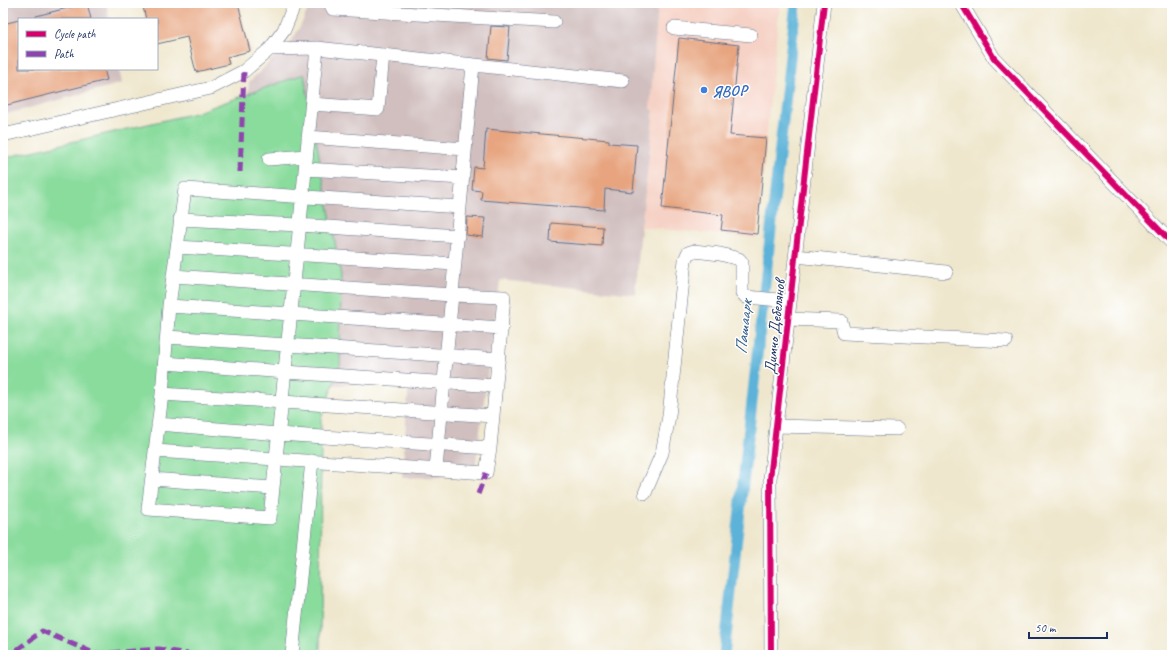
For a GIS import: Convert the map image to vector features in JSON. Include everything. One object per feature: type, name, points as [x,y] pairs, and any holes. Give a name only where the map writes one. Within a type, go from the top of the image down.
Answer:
[{"type":"street","points":[[3,135],[211,88],[244,71],[270,49],[284,30],[295,3]]},
{"type":"street","points":[[330,3],[333,9],[554,22]]},
{"type":"street","name":"Димчо Дебелянов","points":[[772,655],[770,479],[824,3]]},
{"type":"street","points":[[961,3],[994,58],[1172,243]]},
{"type":"street","points":[[674,28],[751,35]]},
{"type":"street","points":[[270,49],[317,48],[623,81]]},
{"type":"street","points":[[317,48],[312,104],[308,137],[306,162],[302,196],[299,225],[297,253],[284,372],[282,402],[272,488],[270,518],[148,510],[162,394],[169,306],[185,189],[302,196],[460,207]]},
{"type":"street","points":[[312,104],[378,109],[383,55]]},
{"type":"street","points":[[436,469],[473,65]]},
{"type":"street","points":[[308,137],[465,149]]},
{"type":"street","points":[[269,159],[463,178]]},
{"type":"street","points":[[180,220],[299,225],[458,236]]},
{"type":"street","points":[[177,246],[455,264]]},
{"type":"street","points":[[645,493],[662,453],[669,416],[685,260],[688,253],[694,251],[714,253],[739,259],[742,263],[742,293],[746,297],[790,301]]},
{"type":"street","points":[[796,256],[946,272]]},
{"type":"street","points":[[154,451],[486,473],[490,448],[504,298],[173,276]]},
{"type":"street","points":[[169,306],[449,326],[502,328]]},
{"type":"street","points":[[788,319],[841,321],[844,333],[1006,341]]},
{"type":"street","points":[[167,337],[498,359]]},
{"type":"street","points":[[165,363],[496,386]]},
{"type":"street","points":[[162,394],[493,416]]},
{"type":"street","points":[[158,424],[278,434],[490,448]]},
{"type":"street","points":[[776,426],[897,429]]},
{"type":"street","points":[[292,655],[312,461]]},
{"type":"street","points":[[152,479],[272,488]]},
{"type":"shaded area","points":[[3,3],[106,3],[109,18],[18,18],[18,70],[119,70],[122,83],[3,115]]},
{"type":"shaded area","points":[[311,3],[658,3],[650,109],[654,110],[635,294],[500,280],[474,476],[402,478],[409,381],[317,386],[243,164],[249,82],[293,39]]},
{"type":"shaded area","points":[[658,3],[780,3],[756,238],[641,227],[654,110],[650,109]]},
{"type":"green space","points":[[304,74],[341,275],[340,365],[321,419],[320,655],[3,655],[3,158],[195,113]]},
{"type":"building","points":[[87,3],[91,18],[36,18],[36,16]]},
{"type":"building","points":[[142,3],[238,3],[250,51],[227,57],[229,64],[196,72],[187,37],[158,44],[158,18],[146,18]]},
{"type":"building","points":[[18,20],[18,70],[104,70],[107,80],[3,106],[3,24]]},
{"type":"building","points":[[491,26],[510,27],[507,60],[488,58]]},
{"type":"building","name":"ЯВОР","points":[[679,38],[739,45],[730,135],[766,138],[757,234],[721,230],[723,215],[662,208]]},
{"type":"building","points":[[486,129],[609,140],[609,143],[637,145],[633,192],[605,189],[604,210],[481,200],[482,191],[472,190],[474,167],[483,168]]},
{"type":"building","points":[[467,217],[485,218],[483,237],[466,235]]},
{"type":"building","points":[[551,223],[603,227],[602,246],[550,242]]},
{"type":"waterway","name":"Пашаарк","points":[[724,655],[796,3]]},
{"type":"marked path","points":[[240,172],[244,71]]},
{"type":"marked path","points":[[478,494],[486,473]]},
{"type":"marked path","points":[[3,655],[10,655],[42,631],[96,654],[159,649],[193,655]]},
{"type":"cycle path","points":[[771,655],[770,479],[824,3]]},
{"type":"cycle path","points":[[961,3],[994,58],[1172,243]]},
{"type":"place","name":"ЯВОР","points":[[704,90]]}]
